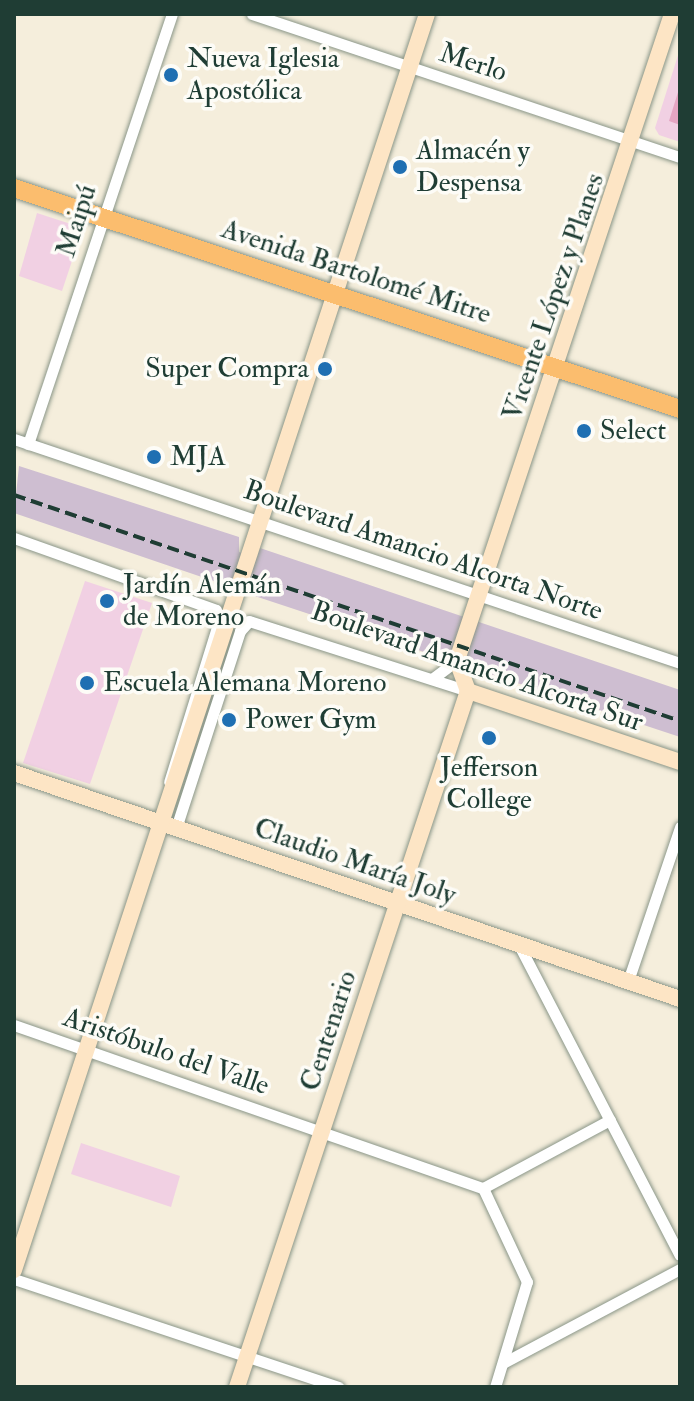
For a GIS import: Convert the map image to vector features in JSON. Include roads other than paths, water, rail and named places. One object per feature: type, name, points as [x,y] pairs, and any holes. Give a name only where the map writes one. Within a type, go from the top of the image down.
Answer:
[{"type":"main road","name":"Avenida Bartolomé Mitre","points":[[14,188],[680,409]]},
{"type":"street","name":"Maipú","points":[[28,444],[172,14]]},
{"type":"street","name":"Merlo","points":[[252,14],[680,157]]},
{"type":"street","points":[[14,1270],[88,1050],[170,826],[257,521],[427,14]]},
{"type":"street","name":"Vicente López y Planes","points":[[457,660],[558,368],[672,14]]},
{"type":"street","name":"Boulevard Amancio Alcorta Norte","points":[[14,439],[680,663]]},
{"type":"street","points":[[14,538],[211,605],[218,624],[170,766],[170,826]]},
{"type":"street","name":"Boulevard Amancio Alcorta Sur","points":[[170,826],[240,631],[257,620],[680,762]]},
{"type":"street","points":[[432,679],[457,660],[468,691]]},
{"type":"street","name":"Centenario","points":[[237,1387],[468,691]]},
{"type":"street","name":"Claudio María Joly","points":[[14,773],[680,999]]},
{"type":"street","points":[[628,981],[680,827]]},
{"type":"street","points":[[519,945],[680,1255]]},
{"type":"street","name":"Aristóbulo del Valle","points":[[14,1025],[483,1188]]},
{"type":"street","points":[[495,1387],[527,1282],[483,1188],[610,1120]]},
{"type":"street","points":[[503,1363],[680,1269]]},
{"type":"street","points":[[14,1279],[339,1387]]},
{"type":"railway","points":[[14,495],[680,721]]},
{"type":"place","name":"Nueva Iglesia Apostólica","points":[[171,75]]},
{"type":"place","name":"Almacén y Despensa","points":[[400,167]]},
{"type":"place","name":"Super Compra","points":[[325,369]]},
{"type":"place","name":"Select","points":[[584,431]]},
{"type":"place","name":"MJA","points":[[154,457]]},
{"type":"place","name":"Jardín Alemán de Moreno","points":[[107,601]]},
{"type":"place","name":"Escuela Alemana Moreno","points":[[87,683]]},
{"type":"place","name":"Power Gym","points":[[229,720]]},
{"type":"place","name":"Jefferson College","points":[[489,738]]}]
